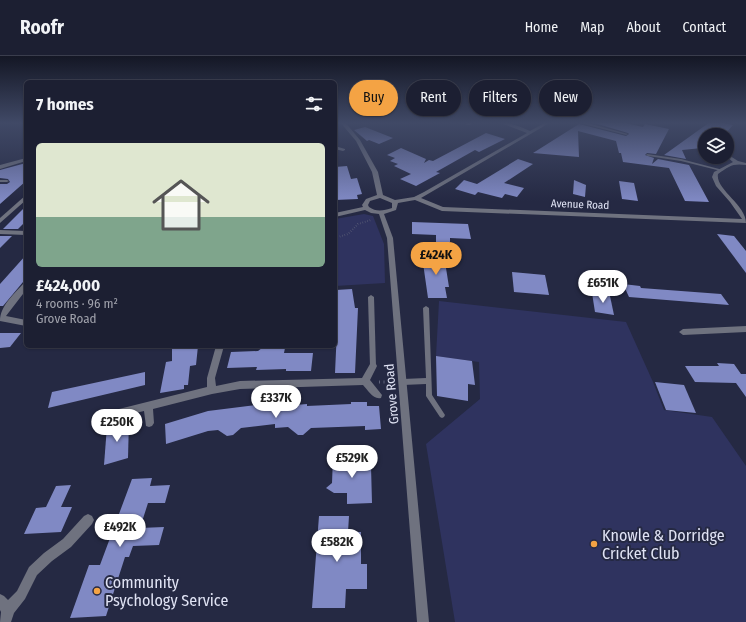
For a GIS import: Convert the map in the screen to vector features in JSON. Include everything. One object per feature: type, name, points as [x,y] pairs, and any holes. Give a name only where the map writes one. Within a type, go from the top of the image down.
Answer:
[{"type":"street","points":[[362,148],[375,172],[380,196]]},
{"type":"street","points":[[394,202],[416,198],[504,148]]},
{"type":"street","points":[[0,167],[24,160]]},
{"type":"street","points":[[746,164],[736,162],[716,173],[715,177],[718,185],[732,201],[746,221]]},
{"type":"street","points":[[337,215],[366,208],[373,212],[381,213],[394,209],[396,204],[391,199],[380,196],[368,200],[365,205],[366,208]]},
{"type":"street","name":"Avenue Road","points":[[416,198],[436,207],[450,209],[746,221]]},
{"type":"street","points":[[0,221],[24,199]]},
{"type":"street","name":"Grove Road","points":[[381,213],[390,238],[423,622]]},
{"type":"street","points":[[0,232],[24,233]]},
{"type":"street","points":[[24,287],[6,309],[1,318],[24,323]]},
{"type":"street","points":[[683,332],[746,329]]},
{"type":"street","points":[[212,390],[211,378],[219,348]]},
{"type":"street","points":[[365,381],[374,366]]},
{"type":"street","points":[[119,413],[212,390],[240,386],[365,381],[378,394]]},
{"type":"street","points":[[148,407],[149,423]]},
{"type":"street","points":[[6,616],[21,595],[33,571],[48,557],[67,543],[88,520]]},
{"type":"street","points":[[0,600],[6,616]]},
{"type":"lane","points":[[648,155],[681,160],[721,170]]},
{"type":"lane","points":[[0,181],[7,181]]},
{"type":"lane","points":[[371,297],[374,366]]},
{"type":"lane","points":[[426,308],[429,396],[442,415]]},
{"type":"lane","points":[[403,382],[429,380]]},
{"type":"path","points":[[337,237],[348,234],[358,224]]},
{"type":"path","points":[[365,381],[403,382]]},
{"type":"shaded area","points":[[364,214],[373,216],[384,244],[385,283],[337,286],[337,219]]},
{"type":"shaded area","name":"Knowle & Dorridge Cricket Club","points":[[439,301],[626,322],[664,410],[712,417],[746,466],[746,622],[455,622],[426,444],[480,399],[479,362],[436,356]]},
{"type":"building","points":[[402,148],[426,159],[424,163],[429,160],[433,161],[457,148],[486,148],[479,152],[475,150],[436,172],[440,173],[416,186],[400,179],[411,174],[394,166],[398,164],[390,161],[395,158],[387,155]]},
{"type":"building","points":[[540,148],[579,148],[579,157],[533,153]]},
{"type":"building","points":[[618,148],[659,148],[656,154],[647,153],[645,155],[654,158],[652,164],[658,159],[689,165],[709,202],[685,201],[669,168],[623,162],[621,153],[619,153]]},
{"type":"building","points":[[673,148],[698,148],[682,150],[686,159],[664,155]]},
{"type":"building","points":[[518,159],[533,164],[504,183],[524,188],[517,197],[505,194],[502,198],[478,192],[475,195],[455,189],[464,180],[477,184]]},
{"type":"building","points":[[24,164],[24,183],[0,204],[0,184],[7,184],[10,182],[8,179],[0,178],[0,170]]},
{"type":"building","points":[[347,166],[351,179],[357,178],[362,194],[357,195],[358,199],[337,200],[337,167]]},
{"type":"building","points":[[574,180],[586,185],[585,197],[573,194]]},
{"type":"building","points":[[619,181],[634,183],[638,201],[622,199]]},
{"type":"building","points":[[24,208],[24,223],[18,229],[3,229]]},
{"type":"building","points":[[412,222],[468,224],[471,239],[450,238],[450,242],[436,242],[436,235],[412,234]]},
{"type":"building","points":[[717,234],[734,236],[746,251],[746,273]]},
{"type":"building","points":[[0,236],[12,236],[0,248]]},
{"type":"building","points":[[422,256],[447,257],[449,268],[446,268],[449,287],[445,287],[447,298],[428,298]]},
{"type":"building","points":[[24,257],[24,282],[3,306],[0,306],[0,284]]},
{"type":"building","points":[[512,272],[545,275],[549,295],[514,292]]},
{"type":"building","points":[[623,284],[640,286],[641,288],[721,294],[729,305],[629,297]]},
{"type":"building","points":[[352,289],[355,308],[358,308],[355,373],[335,373],[338,307],[337,290]]},
{"type":"building","points":[[592,293],[610,296],[614,315],[595,312]]},
{"type":"building","points":[[0,333],[21,333],[10,347],[0,348]]},
{"type":"building","points":[[172,348],[198,348],[196,365],[190,366],[188,385],[184,385],[184,389],[160,393],[166,362],[172,361]]},
{"type":"building","points":[[262,348],[285,348],[284,353],[313,353],[311,371],[286,371],[286,369],[256,370],[257,367],[227,368],[231,352],[258,351]]},
{"type":"building","points":[[436,356],[472,361],[475,385],[468,384],[468,401],[437,396]]},
{"type":"building","points":[[717,363],[734,364],[741,374],[746,374],[746,397],[736,383],[695,382],[685,366],[719,366]]},
{"type":"building","points":[[145,372],[145,385],[48,408],[52,392]]},
{"type":"building","points":[[655,382],[684,385],[696,413],[666,410]]},
{"type":"building","points":[[351,402],[367,402],[367,406],[379,406],[381,429],[365,430],[365,426],[311,428],[303,435],[298,435],[288,427],[275,428],[275,424],[241,428],[233,435],[227,436],[218,430],[208,431],[166,444],[165,424],[208,411],[272,403],[272,407],[307,404],[307,406],[351,404]]},
{"type":"building","points":[[129,420],[128,458],[104,465],[107,426]]},
{"type":"building","points":[[366,456],[366,466],[371,466],[372,503],[347,504],[347,493],[334,493],[326,488],[332,483],[333,457]]},
{"type":"building","points":[[152,478],[150,486],[170,485],[165,503],[148,503],[140,528],[164,527],[159,545],[133,546],[129,557],[125,557],[106,616],[70,618],[89,565],[100,565],[132,479]]},
{"type":"building","points":[[71,485],[61,507],[72,507],[61,532],[24,534],[36,508],[46,507],[56,486]]},
{"type":"building","points":[[319,516],[349,516],[348,532],[361,532],[361,564],[367,564],[367,589],[346,589],[345,608],[312,608]]},
{"type":"place","name":"Knowle & Dorridge Cricket Club","points":[[594,544]]},
{"type":"place","name":"Community Psychology Service","points":[[97,591]]}]
